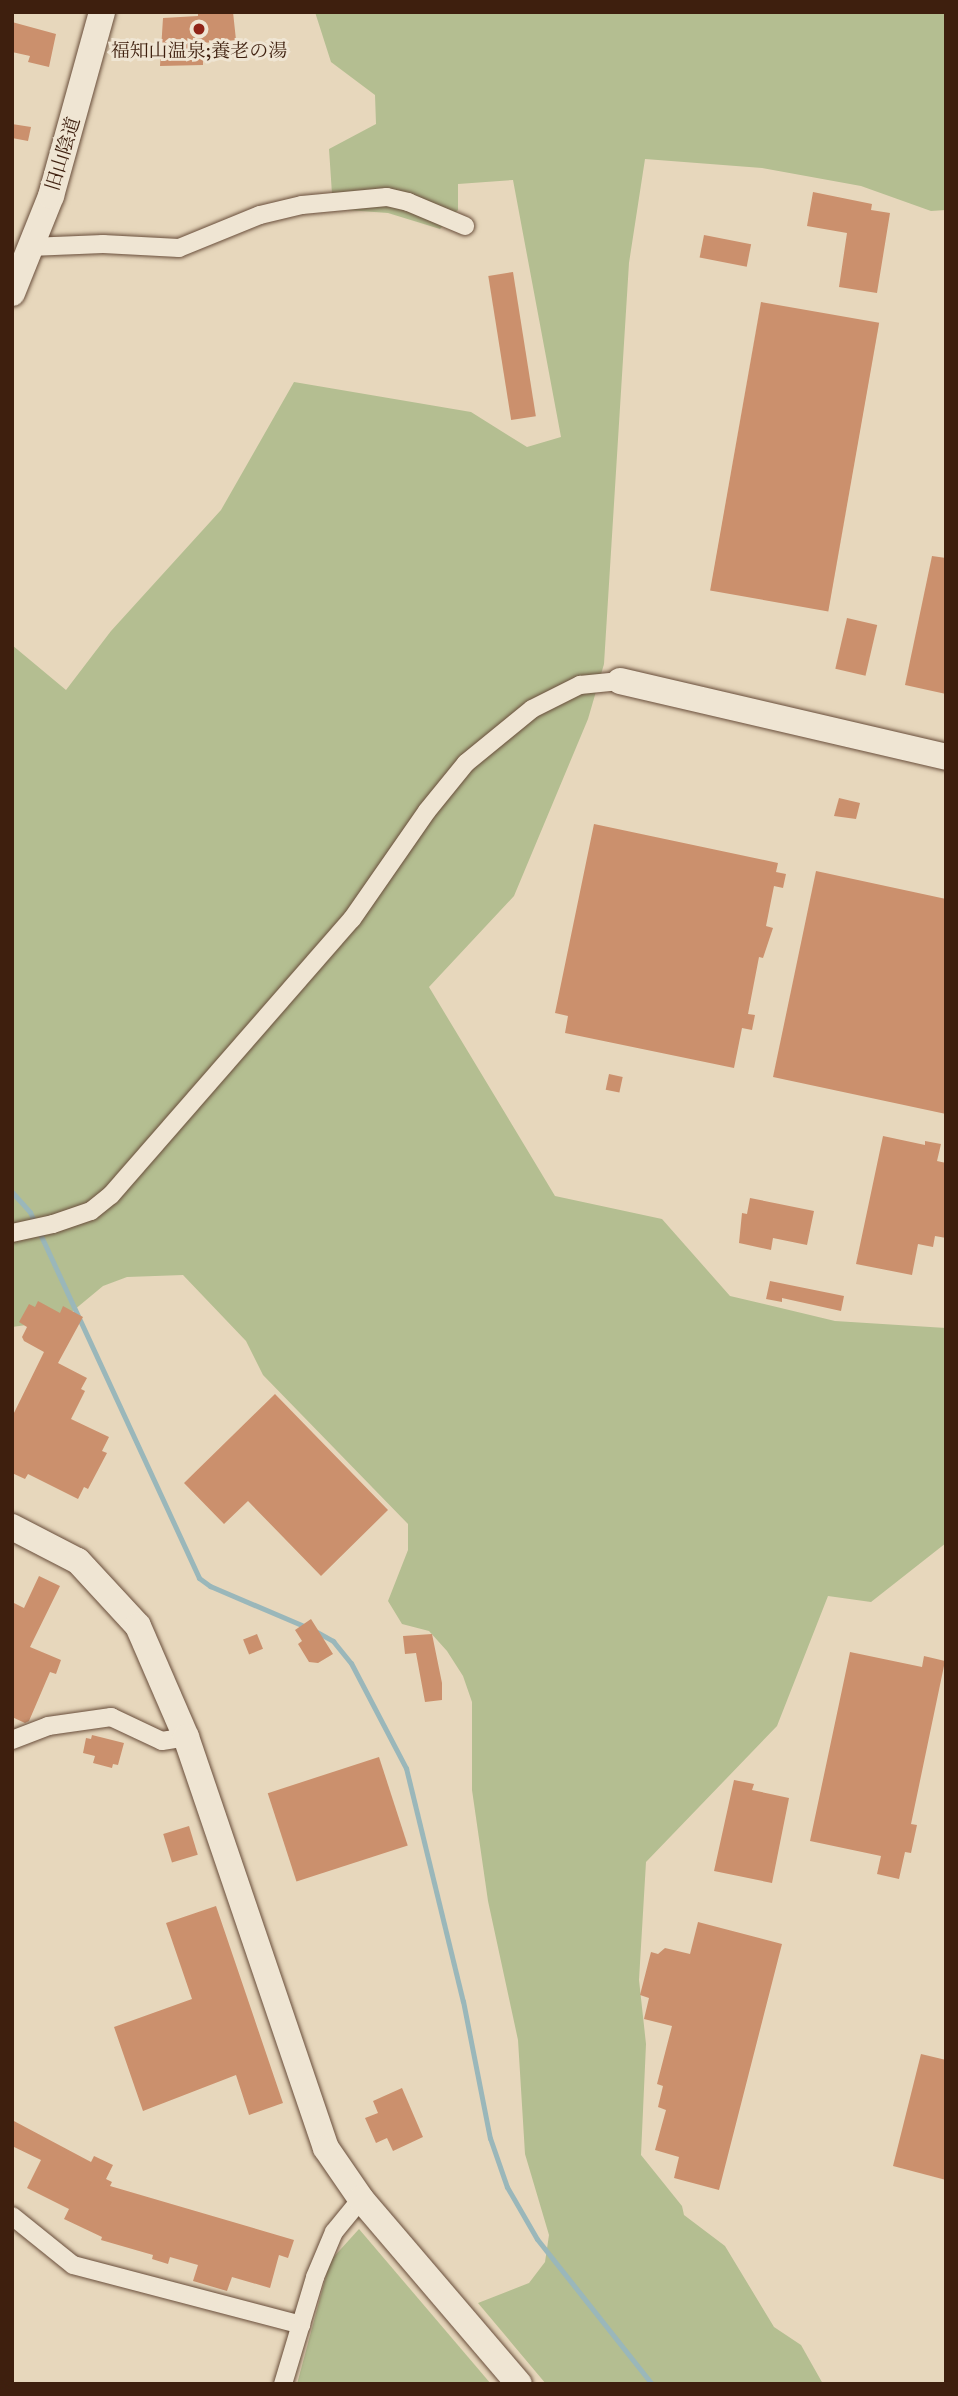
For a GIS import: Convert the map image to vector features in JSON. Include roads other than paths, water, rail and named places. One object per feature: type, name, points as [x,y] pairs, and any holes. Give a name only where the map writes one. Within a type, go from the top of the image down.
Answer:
[{"type":"street","name":"旧山陰道","points":[[12,293],[51,196],[102,12]]},
{"type":"street","points":[[30,247],[103,244],[179,248],[260,215],[302,205],[387,197],[408,202],[465,226]]},
{"type":"street","points":[[12,1233],[53,1224],[91,1211],[111,1195],[352,919],[427,811],[466,763],[532,709],[580,685],[620,681],[946,757]]},
{"type":"street","points":[[12,1527],[78,1561],[138,1626],[186,1737],[326,2148],[360,2199],[519,2384]]},
{"type":"street","points":[[12,1740],[48,1726],[111,1717],[162,1741],[186,1737]]},
{"type":"street","points":[[283,2384],[334,2232],[360,2199]]},
{"type":"street","points":[[12,2216],[73,2265],[301,2325]]},
{"type":"waterway","points":[[12,1192],[30,1212],[199,1578],[210,1586],[306,1627]]},
{"type":"waterway","points":[[315,1631],[333,1641],[351,1663],[406,1768],[463,2001],[490,2138],[507,2187],[537,2239],[652,2384]]},
{"type":"place","name":"福知山温泉;養老の湯","points":[[199,29]]}]
